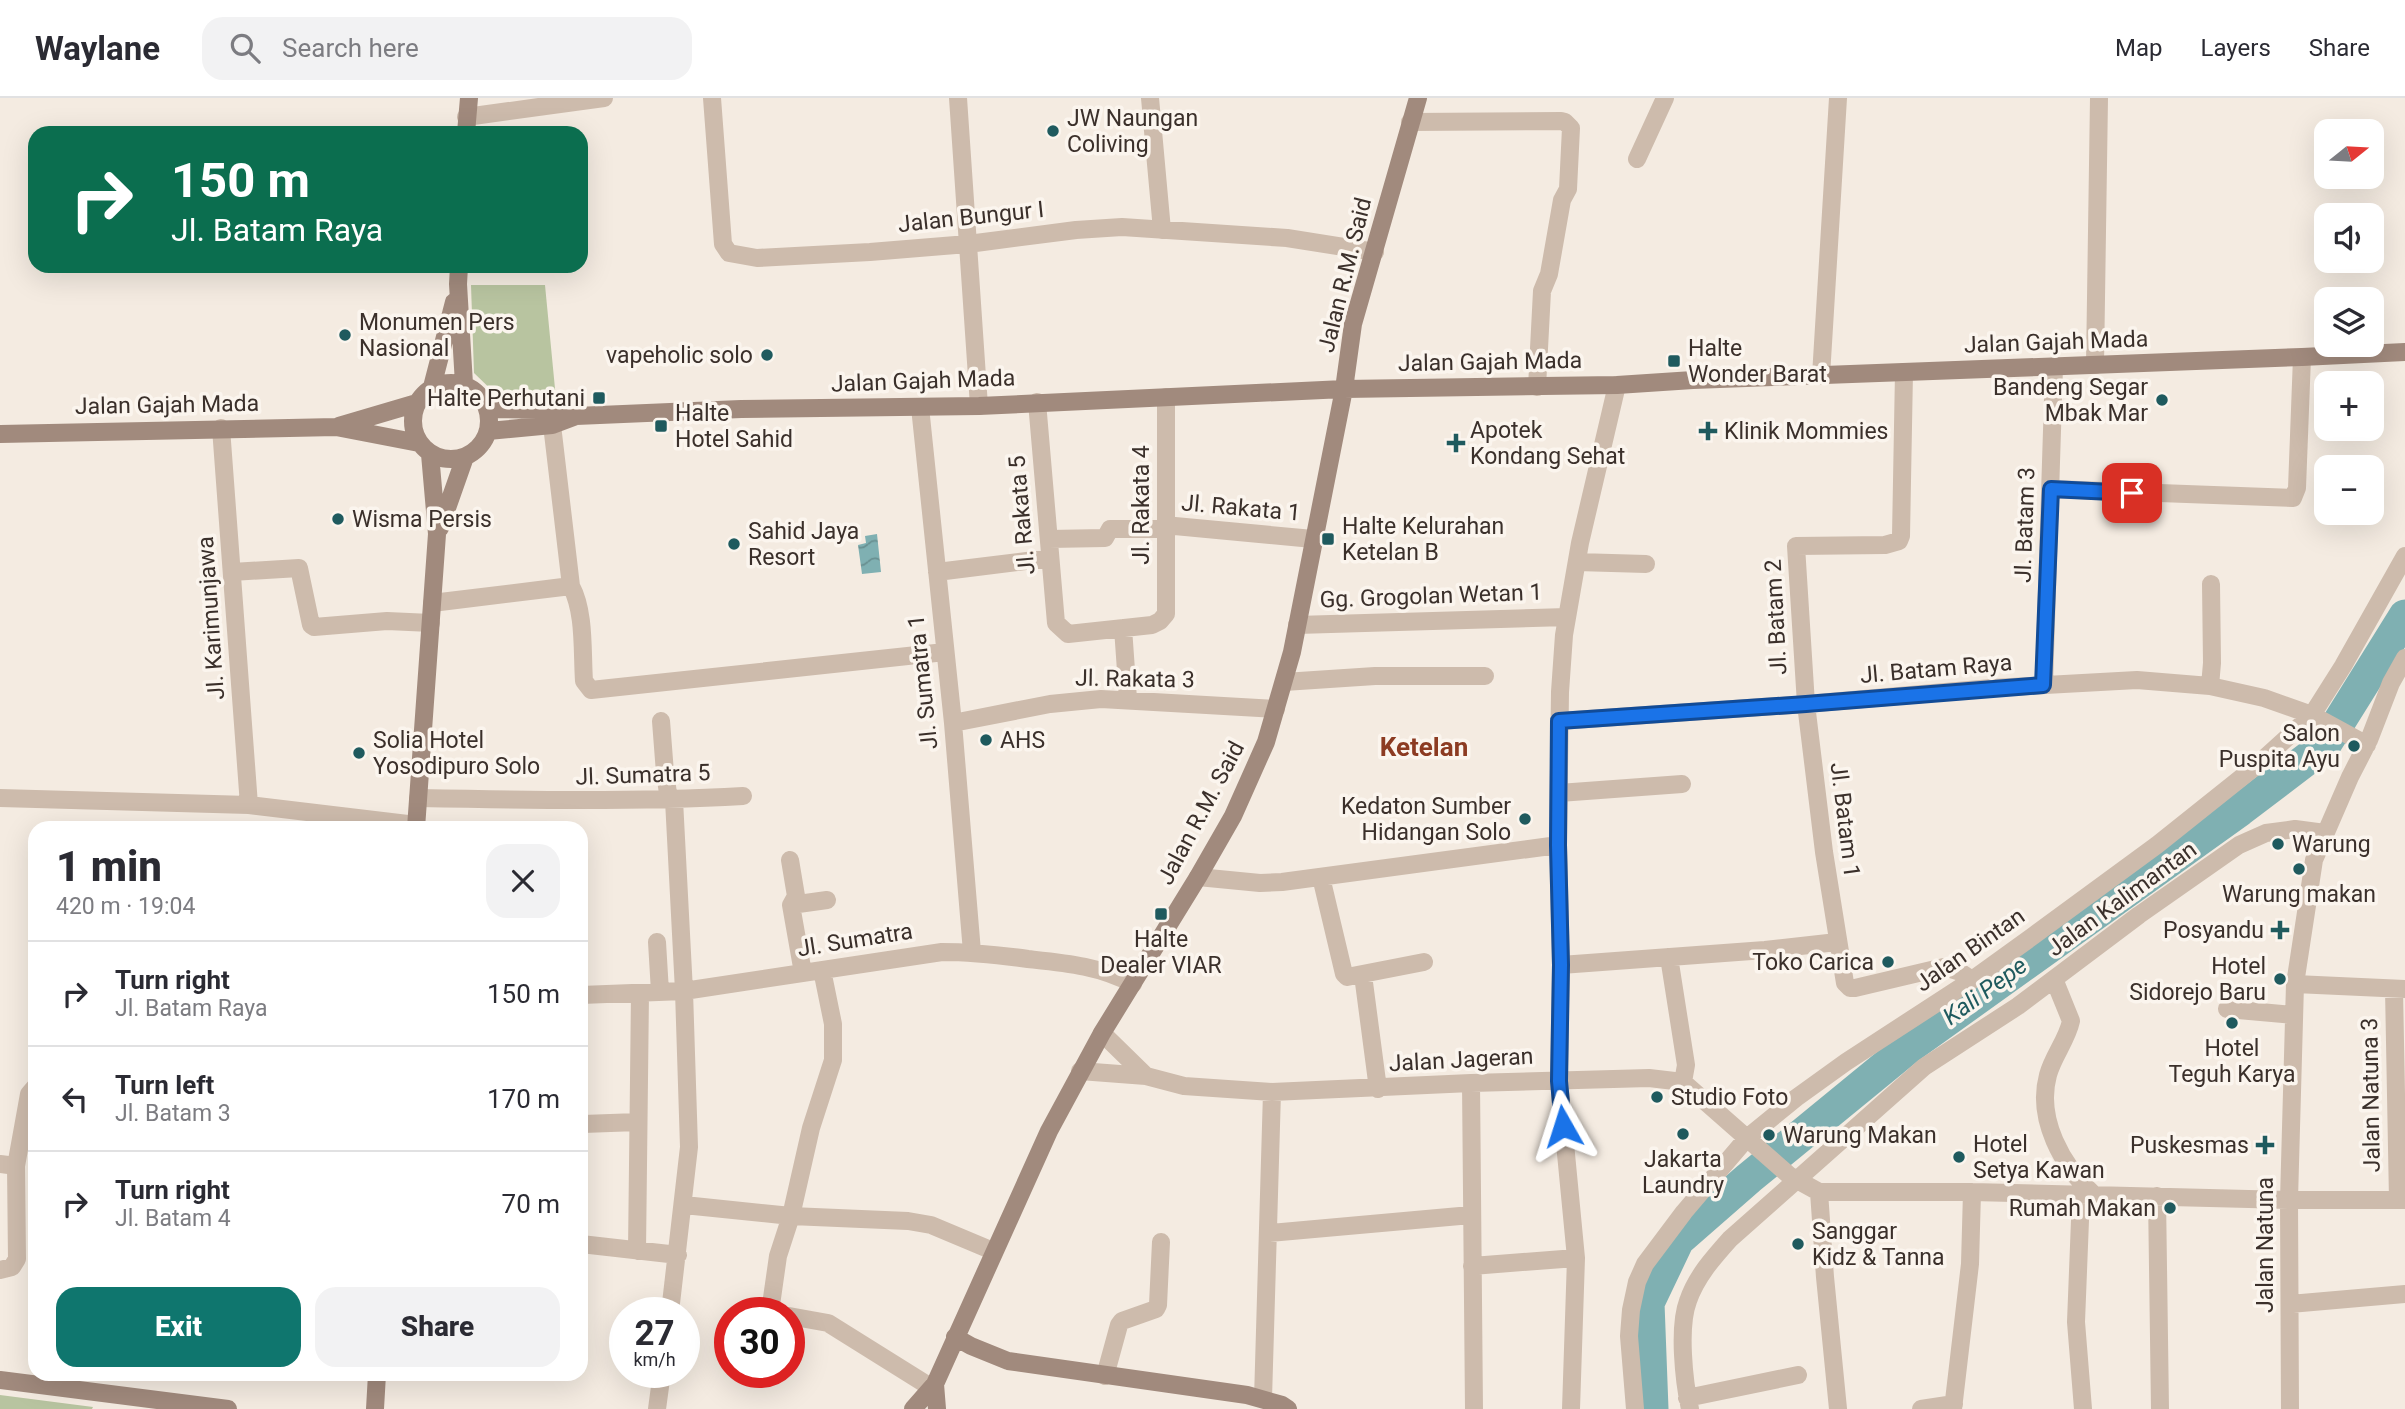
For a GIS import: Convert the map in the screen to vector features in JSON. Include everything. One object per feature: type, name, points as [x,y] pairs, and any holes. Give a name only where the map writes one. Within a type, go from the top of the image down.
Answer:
[{"type":"main road","points":[[466,125],[469,98]]},
{"type":"main road","name":"Jalan R.M. Said","points":[[913,1409],[933,1386],[1032,1164],[1080,1071],[1198,877],[1233,816],[1256,768],[1276,709],[1297,625],[1344,389],[1353,324],[1418,98]]},
{"type":"main road","points":[[459,275],[464,384]]},
{"type":"main road","points":[[416,821],[437,534],[424,448],[413,430],[412,416],[416,403],[432,387],[459,275]]},
{"type":"main road","name":"Jalan Gajah Mada","points":[[487,409],[552,410],[576,416],[741,409],[979,406],[1344,389],[1616,385],[2405,352]]},
{"type":"main road","points":[[424,448],[447,460],[465,457],[480,447],[488,431],[487,409],[482,399],[464,384],[453,382],[432,387]]},
{"type":"main road","name":"Jalan Gajah Mada","points":[[336,428],[416,403]]},
{"type":"main road","name":"Jalan Gajah Mada","points":[[488,431],[552,425],[576,416]]},
{"type":"main road","name":"Jalan Gajah Mada","points":[[0,434],[336,428],[424,448]]},
{"type":"main road","points":[[437,534],[465,457]]},
{"type":"main road","points":[[955,1337],[1008,1361],[1247,1395],[1289,1409]]},
{"type":"main road","points":[[0,1380],[228,1409]]},
{"type":"main road","points":[[375,1409],[377,1381]]},
{"type":"main road","name":"Jalan R.M. Said","points":[[933,1386],[937,1409]]},
{"type":"street","points":[[466,125],[604,98]]},
{"type":"street","name":"Jalan Bungur I","points":[[712,98],[723,244],[729,253],[757,258],[870,252],[1122,227],[1287,238],[1375,252]]},
{"type":"street","points":[[958,98],[979,406]]},
{"type":"street","points":[[1150,98],[1162,230]]},
{"type":"street","points":[[1637,159],[1665,98]]},
{"type":"street","points":[[1821,376],[1838,98]]},
{"type":"street","points":[[2095,365],[2099,98]]},
{"type":"street","points":[[1410,122],[1560,121],[1566,122],[1570,128],[1568,188],[1562,200],[1549,274],[1542,291],[1537,387]]},
{"type":"street","points":[[2051,489],[2293,498],[2297,488],[2302,357]]},
{"type":"street","name":"Jl. Batam 3","points":[[2043,685],[2054,367]]},
{"type":"street","name":"Jl. Batam 2","points":[[1806,704],[1796,546],[1885,545],[1899,541],[1904,372]]},
{"type":"street","points":[[1571,1409],[1576,1258],[1559,1081],[1561,965],[1558,845],[1561,663],[1577,562],[1616,385]]},
{"type":"street","name":"Jl. Rakata 4","points":[[1123,628],[1157,623],[1166,614],[1166,397]]},
{"type":"street","name":"Jl. Rakata 5","points":[[1037,402],[1056,623],[1068,634],[1123,628]]},
{"type":"street","name":"Jl. Sumatra 1","points":[[920,407],[953,723],[972,952]]},
{"type":"street","points":[[552,425],[571,586],[579,609],[584,681],[591,690],[945,652]]},
{"type":"street","name":"Jl. Karimunjawa","points":[[221,428],[249,805]]},
{"type":"street","name":"Jl. Rakata 1","points":[[1049,539],[1105,538],[1110,529],[1165,527],[1314,539]]},
{"type":"street","name":"Jalan Bintan","points":[[1635,1409],[1629,1336],[1637,1282],[1645,1264],[1684,1212],[1796,1098],[1972,980],[2320,719],[2343,666],[2405,556]]},
{"type":"street","points":[[937,572],[1050,558]]},
{"type":"street","points":[[1577,562],[1646,564]]},
{"type":"street","points":[[232,572],[299,568],[311,625],[314,626],[387,621],[431,623]]},
{"type":"street","points":[[2210,686],[2213,663],[2211,584]]},
{"type":"street","points":[[432,603],[571,586]]},
{"type":"street","name":"Gg. Grogolan Wetan 1","points":[[1297,625],[1567,617]]},
{"type":"street","points":[[1123,628],[1128,699]]},
{"type":"street","points":[[2325,833],[2362,743],[2398,682],[2405,658]]},
{"type":"street","points":[[1283,682],[1375,676],[1485,676]]},
{"type":"street","name":"Jl. Batam Raya","points":[[1559,721],[2137,680],[2210,686],[2264,698],[2320,719],[2362,743]]},
{"type":"street","name":"Jl. Rakata 3","points":[[953,723],[1050,704],[1101,699],[1276,709]]},
{"type":"street","name":"Jl. Batam 1","points":[[1806,704],[1844,983],[1850,988],[1944,967],[1960,972],[1972,980]]},
{"type":"street","points":[[662,721],[664,773],[671,800],[684,991],[689,1147],[672,1297]]},
{"type":"street","points":[[1559,793],[1682,783]]},
{"type":"street","name":"Jl. Sumatra 5","points":[[418,798],[564,801],[743,796]]},
{"type":"street","points":[[0,798],[249,805],[376,821]]},
{"type":"street","name":"Jalan Kalimantan","points":[[1689,1404],[1684,1332],[1686,1304],[1693,1288],[1709,1262],[1730,1239],[1794,1178],[1924,1067],[2000,1018],[2239,845],[2266,834],[2286,831],[2325,833]]},
{"type":"street","name":"Jalan Natuna","points":[[2290,1409],[2289,1200],[2295,984],[2314,860],[2325,833]]},
{"type":"street","points":[[1198,877],[1260,883],[1558,845]]},
{"type":"street","points":[[790,860],[796,897],[791,905],[803,973]]},
{"type":"street","points":[[1321,877],[1344,974],[1350,977],[1424,962]]},
{"type":"street","points":[[791,905],[827,900]]},
{"type":"street","points":[[657,942],[660,992]]},
{"type":"street","points":[[1561,965],[1837,942]]},
{"type":"street","name":"Jl. Sumatra","points":[[588,995],[684,991],[928,953],[972,952],[1095,968],[1133,984]]},
{"type":"street","points":[[1669,957],[1686,1065],[1683,1082],[1794,1178],[1819,1192],[1972,1192],[2401,1200]]},
{"type":"street","points":[[772,1297],[778,1256],[791,1216],[811,1128],[833,1060],[833,1024],[822,970]]},
{"type":"street","points":[[1363,975],[1378,1088]]},
{"type":"street","points":[[2054,979],[2071,1021],[2048,1073],[2045,1090],[2046,1116],[2054,1139],[2087,1195],[2076,1309],[2083,1409]]},
{"type":"street","points":[[2295,984],[2400,989]]},
{"type":"street","name":"Jalan Natuna 3","points":[[2400,989],[2401,1200]]},
{"type":"street","points":[[637,1251],[640,993]]},
{"type":"street","points":[[2227,1009],[2294,1015]]},
{"type":"street","name":"Jalan Jageran","points":[[1102,1033],[1146,1076]]},
{"type":"street","name":"Jalan Jageran","points":[[1080,1071],[1146,1076],[1184,1086],[1272,1092],[1649,1078],[1683,1082]]},
{"type":"street","points":[[1471,1083],[1474,1409]]},
{"type":"street","points":[[1263,1399],[1272,1092]]},
{"type":"street","points":[[0,1270],[12,1267],[17,1259],[8,1165],[28,1097]]},
{"type":"street","points":[[588,1124],[638,1122]]},
{"type":"street","points":[[1819,1192],[1838,1409]]},
{"type":"street","points":[[1921,1409],[1953,1407],[1970,1264],[1972,1192]]},
{"type":"street","points":[[2157,1196],[2160,1409]]},
{"type":"street","points":[[684,1205],[791,1216],[908,1221],[931,1225],[993,1251]]},
{"type":"street","points":[[1269,1233],[1471,1215]]},
{"type":"street","points":[[1105,1376],[1122,1321],[1158,1306],[1161,1242]]},
{"type":"street","points":[[588,1245],[678,1255]]},
{"type":"street","points":[[1472,1266],[1576,1258]]},
{"type":"street","points":[[2290,1304],[2405,1294]]},
{"type":"street","points":[[805,1319],[828,1323],[933,1386]]},
{"type":"street","points":[[1689,1404],[1798,1375]]},
{"type":"street","points":[[657,1409],[660,1388]]},
{"type":"green space","points":[[471,285],[545,285],[556,399],[504,402],[474,373]]},
{"type":"green space","points":[[0,1395],[93,1407],[0,1409]]},
{"type":"water","points":[[877,534],[881,572],[862,574],[858,545],[866,543],[865,536]]},
{"type":"waterway","name":"Kali Pepe","points":[[1652,1409],[1648,1303],[1678,1240],[1909,1047],[2240,810],[2324,746],[2405,616]]},
{"type":"place","name":"JW Naungan Coliving","points":[[1053,131]]},
{"type":"place","name":"Monumen Pers Nasional","points":[[345,335]]},
{"type":"place","name":"vapeholic solo","points":[[767,355]]},
{"type":"place","name":"Halte Wonder Barat","points":[[1674,361]]},
{"type":"place","name":"Halte Perhutani","points":[[599,398]]},
{"type":"place","name":"Bandeng Segar Mbak Mar","points":[[2162,400]]},
{"type":"place","name":"Halte Hotel Sahid","points":[[661,426]]},
{"type":"place","name":"Klinik Mommies","points":[[1708,431]]},
{"type":"place","name":"Apotek Kondang Sehat","points":[[1456,443]]},
{"type":"place","name":"Wisma Persis","points":[[338,519]]},
{"type":"place","name":"Halte Kelurahan Ketelan B","points":[[1328,539]]},
{"type":"place","name":"Sahid Jaya Resort","points":[[734,544]]},
{"type":"place","name":"AHS","points":[[986,740]]},
{"type":"place","name":"Salon Puspita Ayu","points":[[2354,746]]},
{"type":"place","name":"Solia Hotel Yosodipuro Solo","points":[[359,753]]},
{"type":"place","name":"Kedaton Sumber Hidangan Solo","points":[[1525,819]]},
{"type":"place","name":"Warung","points":[[2278,844]]},
{"type":"place","name":"Warung makan","points":[[2299,869]]},
{"type":"place","name":"Halte Dealer VIAR","points":[[1161,914]]},
{"type":"place","name":"Posyandu","points":[[2280,930]]},
{"type":"place","name":"Toko Carica","points":[[1888,962]]},
{"type":"place","name":"Hotel Sidorejo Baru","points":[[2280,979]]},
{"type":"place","name":"Hotel Teguh Karya","points":[[2232,1023]]},
{"type":"place","name":"Studio Foto","points":[[1657,1097]]},
{"type":"place","name":"Jakarta Laundry","points":[[1683,1134]]},
{"type":"place","name":"Warung Makan","points":[[1769,1135]]},
{"type":"place","name":"Puskesmas","points":[[2265,1145]]},
{"type":"place","name":"Hotel Setya Kawan","points":[[1959,1157]]},
{"type":"place","name":"Rumah Makan","points":[[2170,1208]]},
{"type":"place","name":"Sanggar Kidz & Tanna","points":[[1798,1244]]},
{"type":"district","name":"Ketelan","points":[[1424,747]]},
{"type":"route","points":[[1563,1126],[1559,1081],[1559,721],[2043,685],[2051,489],[2132,493]]}]
